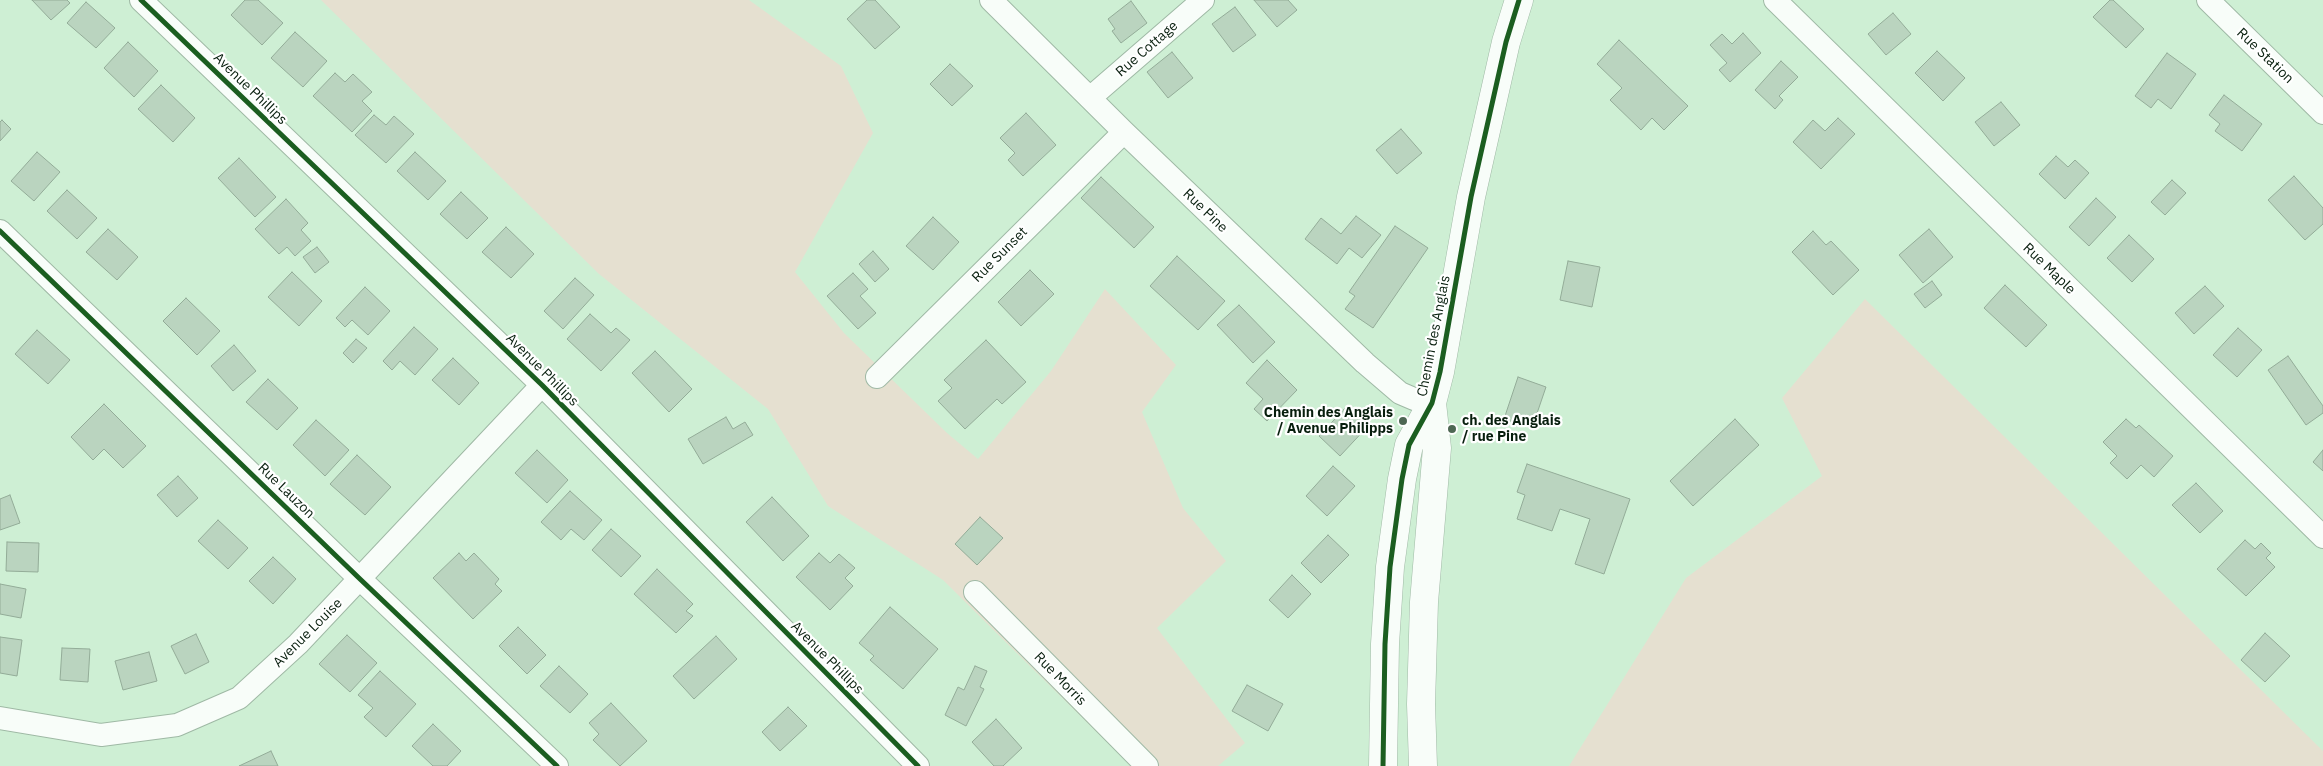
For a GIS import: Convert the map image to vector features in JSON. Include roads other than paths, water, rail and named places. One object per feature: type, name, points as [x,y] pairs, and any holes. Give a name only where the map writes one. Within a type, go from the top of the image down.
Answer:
[{"type":"street","name":"Avenue Phillips","points":[[141,0],[542,385],[918,766]]},
{"type":"street","name":"Rue Pine","points":[[991,0],[1091,97],[1124,132],[1364,363],[1400,393],[1414,399],[1432,403]]},
{"type":"street","name":"Rue Cottage","points":[[1091,97],[1202,0]]},
{"type":"street","name":"Chemin des Anglais","points":[[1423,766],[1424,602],[1437,448],[1432,403],[1471,196],[1506,42],[1519,0]]},
{"type":"street","name":"Rue Maple","points":[[1775,0],[2323,537]]},
{"type":"street","name":"Rue Station","points":[[2208,0],[2323,112]]},
{"type":"street","name":"Rue Sunset","points":[[877,377],[1124,132]]},
{"type":"street","name":"Rue Lauzon","points":[[0,231],[360,579],[557,766]]},
{"type":"street","name":"Avenue Louise","points":[[0,718],[101,735],[177,725],[239,698],[298,644],[542,385]]},
{"type":"street","name":"Chemin des Anglais","points":[[1383,766],[1385,644],[1394,532],[1409,445],[1432,403]]},
{"type":"street","name":"Rue Morris","points":[[975,592],[1147,766]]},
{"type":"place","name":"Chemin des Anglais / Avenue Philipps","points":[[1403,421]]},
{"type":"place","name":"ch. des Anglais / rue Pine","points":[[1452,429]]}]
